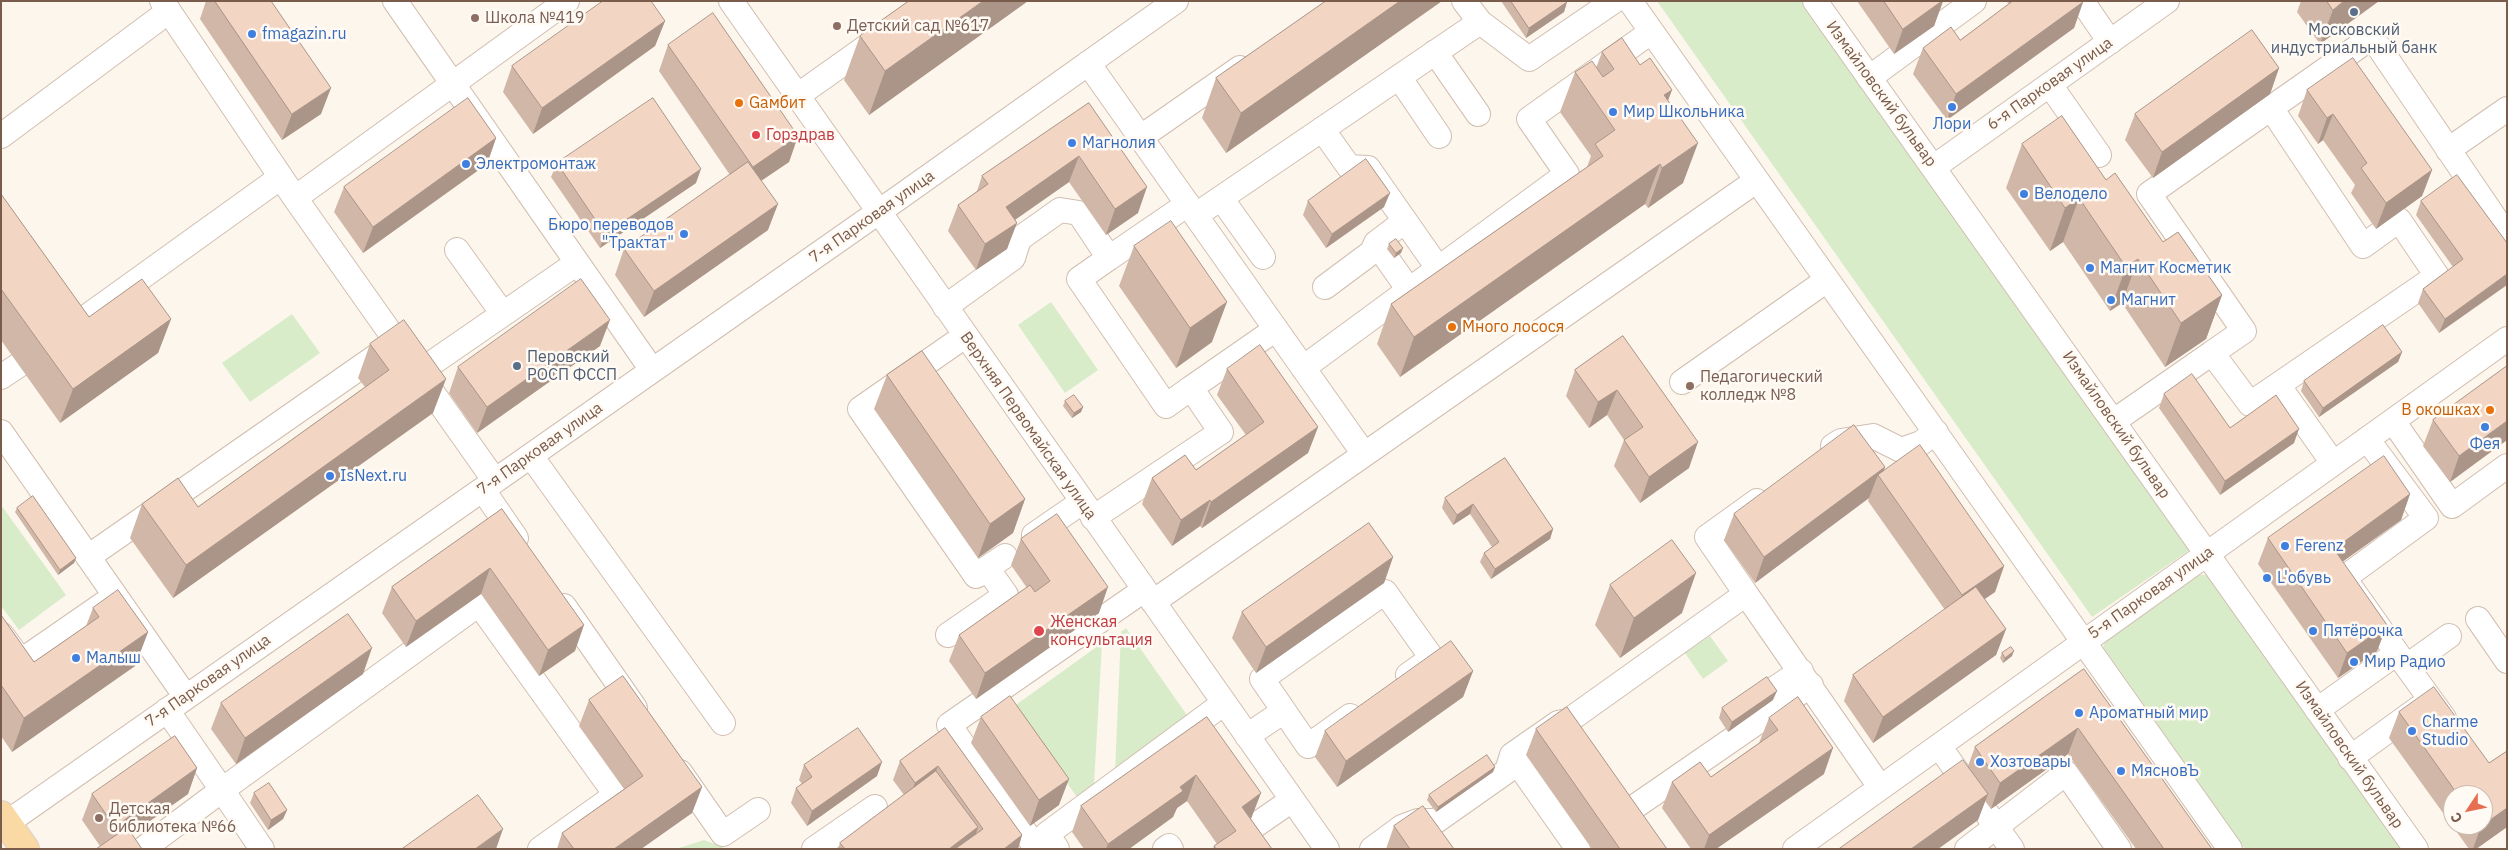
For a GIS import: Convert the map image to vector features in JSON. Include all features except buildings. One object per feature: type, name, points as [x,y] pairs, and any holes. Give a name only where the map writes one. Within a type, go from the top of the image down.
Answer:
[{"type":"main road","points":[[3,822],[25,849]]},
{"type":"street","points":[[395,1],[652,370]]},
{"type":"street","points":[[295,198],[567,1]]},
{"type":"street","name":"Верхняя Первомайская улица","points":[[731,1],[964,336],[1327,849]]},
{"type":"street","points":[[797,96],[931,1]]},
{"type":"street","name":"7-я Парковая улица","points":[[3,822],[531,456],[1176,1]]},
{"type":"street","points":[[1464,1],[1480,22],[1529,59],[1614,1]]},
{"type":"street","points":[[1630,1],[2230,849]]},
{"type":"street","name":"Измайловский бульвар","points":[[1815,1],[2416,849]]},
{"type":"street","points":[[1869,78],[1974,1]]},
{"type":"street","points":[[2082,1],[2110,42]]},
{"type":"street","name":"6-я Парковая улица","points":[[1934,167],[2168,1]]},
{"type":"street","points":[[1,136],[165,6],[295,198],[419,372],[489,485],[530,558]]},
{"type":"street","points":[[1276,329],[1166,406],[1078,280],[1109,258],[1192,210],[1222,198],[1480,22]]},
{"type":"street","points":[[1303,368],[1567,174],[1529,119],[1651,32]]},
{"type":"street","points":[[2114,421],[2244,331],[2149,194],[2372,37],[2507,236]]},
{"type":"street","points":[[1435,52],[1478,114]]},
{"type":"street","points":[[1140,137],[1254,58]]},
{"type":"street","points":[[1088,63],[1364,454]]},
{"type":"street","points":[[1399,77],[1439,136]]},
{"type":"street","points":[[2050,85],[2069,130],[2099,155]]},
{"type":"street","points":[[2212,353],[2250,404],[2437,276],[2399,220],[2363,246],[2271,108]]},
{"type":"street","points":[[2448,150],[2507,109]]},
{"type":"street","points":[[1322,129],[1349,167],[1368,168],[1438,268]]},
{"type":"street","points":[[64,333],[281,177]]},
{"type":"street","points":[[1224,703],[1046,845],[949,725],[1364,454],[1756,181]]},
{"type":"street","points":[[1222,198],[1262,257]]},
{"type":"street","points":[[945,307],[1013,258],[1019,239],[1060,210],[1079,214],[1109,258]]},
{"type":"street","points":[[1325,287],[1372,252],[1376,243],[1405,221]]},
{"type":"street","points":[[1376,243],[1409,290]]},
{"type":"street","points":[[457,250],[503,314]]},
{"type":"street","points":[[419,372],[578,263]]},
{"type":"street","points":[[1682,382],[1827,280]]},
{"type":"street","points":[[964,336],[860,409],[976,576],[1004,556],[1221,432],[1191,388]]},
{"type":"street","name":"5-я Парковая улица","points":[[1795,849],[2507,339]]},
{"type":"street","points":[[88,557],[397,342]]},
{"type":"street","points":[[2278,385],[2333,463]]},
{"type":"street","points":[[2393,421],[2452,506],[2507,466]]},
{"type":"street","points":[[1817,458],[1841,441],[1873,436],[1901,450],[1921,443],[1936,432]]},
{"type":"street","points":[[2,437],[186,696]]},
{"type":"street","points":[[2367,439],[2426,518],[2344,578],[2458,737]]},
{"type":"street","points":[[531,456],[723,723]]},
{"type":"street","points":[[1778,486],[1707,537],[1880,787]]},
{"type":"street","points":[[948,635],[1006,595],[1004,556]]},
{"type":"street","points":[[1370,702],[1308,746],[1262,680],[1389,590],[1432,658],[1393,686]]},
{"type":"street","points":[[553,591],[650,729]]},
{"type":"street","points":[[1372,849],[1402,827],[1418,821],[1436,821],[1507,771],[1512,755],[1558,723],[1574,729],[1746,594]]},
{"type":"street","points":[[1,634],[21,661],[115,596]]},
{"type":"street","points":[[142,849],[479,604],[616,795],[540,849]]},
{"type":"street","points":[[2478,619],[2507,661]]},
{"type":"street","points":[[2317,710],[2402,659],[2449,636]]},
{"type":"street","points":[[1768,693],[1806,678]]},
{"type":"street","points":[[1630,810],[1806,678]]},
{"type":"street","points":[[2350,758],[2431,699]]},
{"type":"street","points":[[167,710],[262,849]]},
{"type":"street","points":[[1247,736],[1284,711]]},
{"type":"street","points":[[1939,746],[2012,849]]},
{"type":"street","points":[[667,753],[723,834],[758,810]]},
{"type":"street","points":[[1512,755],[1578,849]]},
{"type":"street","points":[[1967,849],[2066,773],[2119,849]]},
{"type":"street","points":[[1237,838],[1292,800]]},
{"type":"street","points":[[814,849],[875,807]]},
{"type":"street","points":[[1418,821],[1432,842]]},
{"type":"street","points":[[1165,849],[1169,846],[1171,849]]},
{"type":"green space","points":[[1657,1],[1802,1],[2194,547],[2092,617]]},
{"type":"green space","points":[[1051,302],[1098,370],[1065,393],[1018,325]]},
{"type":"green space","points":[[292,314],[320,353],[250,402],[222,363]]},
{"type":"green space","points":[[1,505],[66,595],[19,630],[1,606]]},
{"type":"green space","points":[[2196,575],[2208,575],[2402,849],[2245,849],[2103,647],[2107,636]]},
{"type":"green space","points":[[1126,628],[1189,718],[1115,772],[1121,632]]},
{"type":"green space","points":[[1710,636],[1728,661],[1703,679],[1685,653]]},
{"type":"green space","points":[[1102,643],[1094,784],[1077,797],[1013,707]]},
{"type":"green space","points":[[704,840],[727,849],[676,849]]},
{"type":"place","name":"Московский индустриальный банк","points":[[2354,12]]},
{"type":"place","name":"Школа №419","points":[[475,18]]},
{"type":"place","name":"Детский сад №617","points":[[837,26]]},
{"type":"place","name":"fmagazin.ru","points":[[252,34]]},
{"type":"place","name":"Gамбит","points":[[739,103]]},
{"type":"place","name":"Лори","points":[[1952,107]]},
{"type":"place","name":"Мир Школьника","points":[[1613,112]]},
{"type":"place","name":"Горздрав","points":[[756,135]]},
{"type":"place","name":"Магнолия","points":[[1072,143]]},
{"type":"place","name":"Электромонтаж","points":[[466,164]]},
{"type":"place","name":"Велодело","points":[[2024,194]]},
{"type":"place","name":"Бюро переводов \"Трактат\"","points":[[684,234]]},
{"type":"place","name":"Магнит Косметик","points":[[2090,268]]},
{"type":"place","name":"Магнит","points":[[2111,300]]},
{"type":"place","name":"Много лосося","points":[[1452,327]]},
{"type":"place","name":"Перовский РОСП ФССП","points":[[517,366]]},
{"type":"place","name":"Педагогический колледж №8","points":[[1690,386]]},
{"type":"place","name":"В окошках","points":[[2490,410]]},
{"type":"place","name":"Фея","points":[[2485,427]]},
{"type":"place","name":"IsNext.ru","points":[[330,476]]},
{"type":"place","name":"Ferenz","points":[[2285,546]]},
{"type":"place","name":"L'обувь","points":[[2267,578]]},
{"type":"place","name":"Женская консультация","points":[[1039,631]]},
{"type":"place","name":"Пятёрочка","points":[[2313,631]]},
{"type":"place","name":"Малыш","points":[[76,658]]},
{"type":"place","name":"Мир Радио","points":[[2354,662]]},
{"type":"place","name":"Ароматный мир","points":[[2079,713]]},
{"type":"place","name":"Charme Studio","points":[[2412,731]]},
{"type":"place","name":"Хозтовары","points":[[1980,762]]},
{"type":"place","name":"МясновЪ","points":[[2121,771]]},
{"type":"place","name":"Детская библиотека №66","points":[[99,818]]}]
